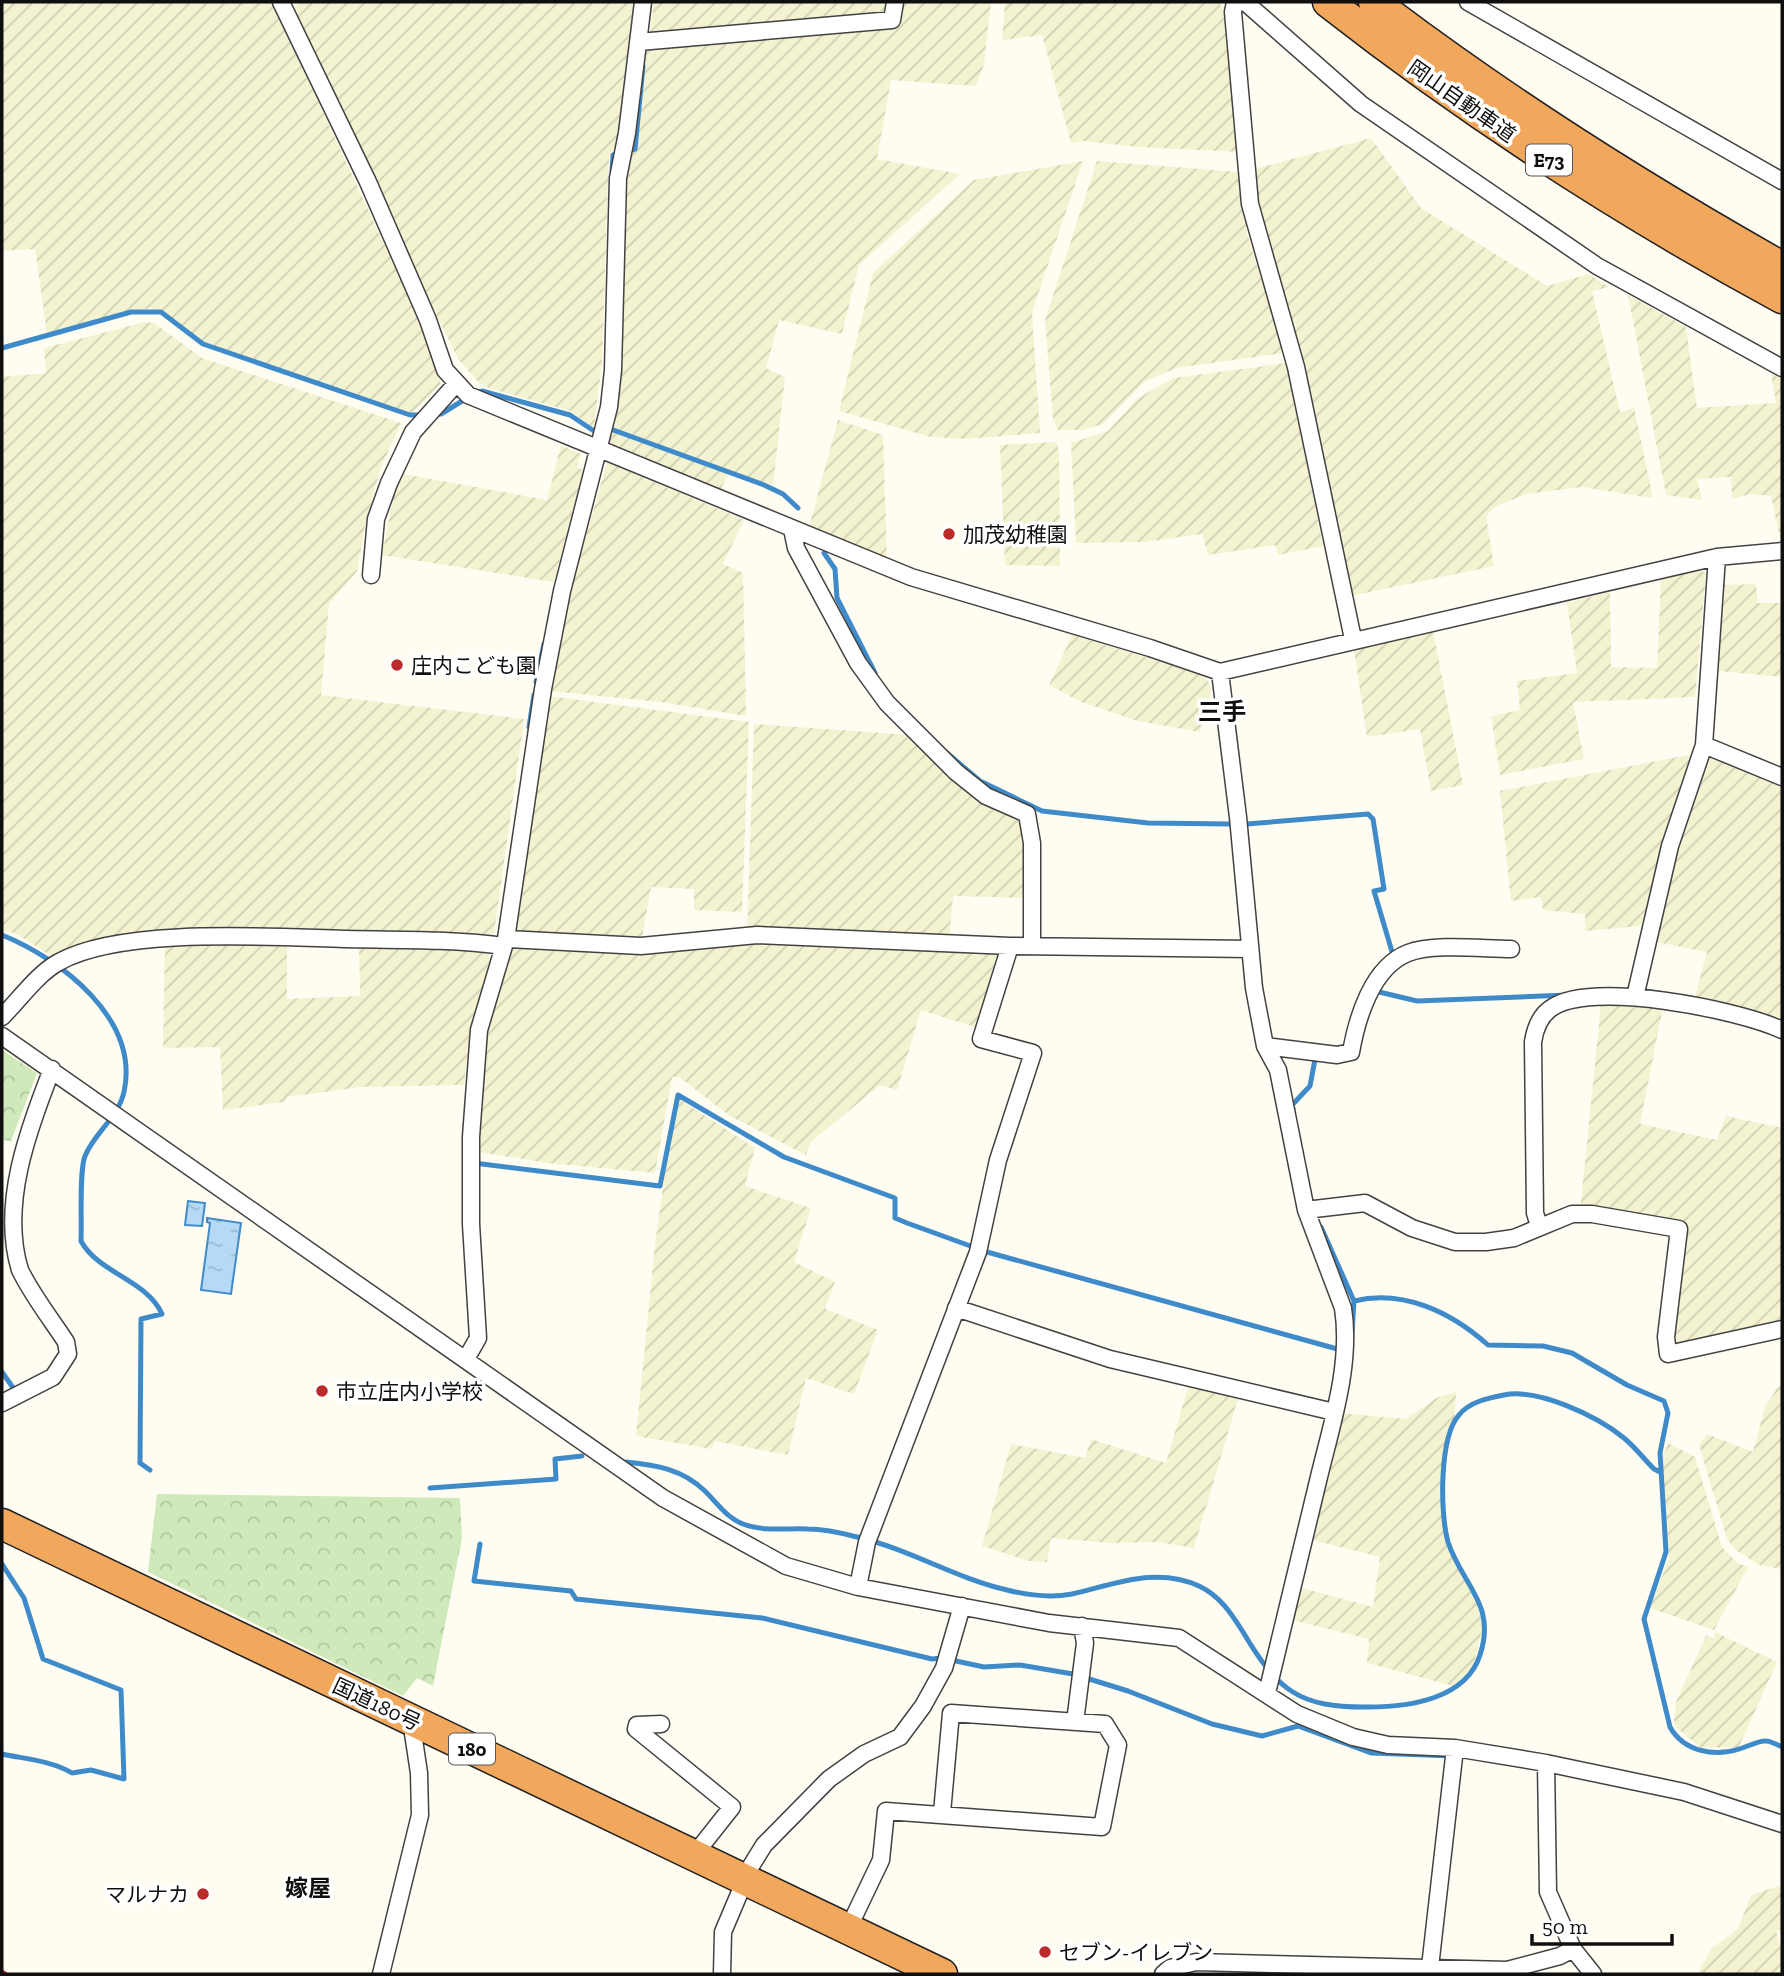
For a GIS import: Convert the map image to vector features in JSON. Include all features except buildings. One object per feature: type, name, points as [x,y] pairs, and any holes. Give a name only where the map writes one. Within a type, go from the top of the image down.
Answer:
[{"type":"highway","name":"岡山自動車道","points":[[1328,2],[1494,125],[1682,244],[1782,298]]},
{"type":"highway","name":"岡山自動車道","points":[[1374,2],[1556,132],[1782,267]]},
{"type":"highway","name":"国道180号","points":[[2,1524],[942,1974]]},
{"type":"street","points":[[281,2],[368,182],[428,320],[445,370],[465,393],[911,577],[1150,648],[1220,672],[1353,639],[1470,615],[1717,557],[1782,551]]},
{"type":"street","points":[[466,1360],[478,1338],[471,1224],[471,1163],[479,1030],[500,944],[562,591],[604,427],[613,370],[617,191],[644,41],[643,2]]},
{"type":"street","points":[[644,41],[892,20],[895,2]]},
{"type":"street","points":[[1468,2],[1782,181]]},
{"type":"street","points":[[1353,639],[1296,367],[1250,204],[1233,12],[1246,3],[1361,104],[1597,266],[1782,368]]},
{"type":"street","points":[[370,575],[376,519],[413,432],[428,415],[465,393]]},
{"type":"street","points":[[792,529],[796,548],[858,663],[887,703],[956,772],[986,796],[1027,814],[1032,843],[1031,946]]},
{"type":"street","points":[[1636,992],[1670,846],[1704,745],[1717,557]]},
{"type":"street","points":[[1220,672],[1238,817],[1250,949],[1265,1046],[1278,1070],[1311,1209],[1343,1308],[1345,1350],[1334,1412],[1269,1682]]},
{"type":"street","points":[[1704,745],[1782,776]]},
{"type":"street","points":[[2,1017],[56,964],[93,948],[148,940],[272,937],[642,946],[757,935],[1010,946],[1250,949]]},
{"type":"street","points":[[858,1587],[868,1540],[979,1250],[998,1160],[1033,1053],[981,1039],[1010,946]]},
{"type":"street","points":[[1265,1046],[1337,1055],[1351,1052],[1356,1027],[1372,990],[1391,963],[1409,952],[1511,949]]},
{"type":"street","points":[[1539,1226],[1535,1213],[1533,1042],[1538,1023],[1550,1009],[1569,1001],[1636,992],[1782,1030]]},
{"type":"street","points":[[2,1036],[663,1498],[786,1566],[858,1587],[1049,1623],[1179,1638],[1269,1682],[1297,1714],[1353,1737],[1388,1745],[1454,1753],[1685,1792],[1782,1824]]},
{"type":"street","points":[[2,1402],[53,1377],[68,1354],[66,1342],[20,1271],[11,1241],[8,1213],[23,1144],[52,1069]]},
{"type":"street","points":[[1311,1209],[1365,1203],[1412,1228],[1454,1242],[1486,1242],[1514,1238],[1572,1214],[1592,1214],[1679,1229],[1667,1337],[1668,1354],[1782,1329]]},
{"type":"street","points":[[956,1308],[1110,1359],[1334,1412]]},
{"type":"street","points":[[722,1974],[723,1932],[764,1845],[829,1779],[864,1754],[900,1737],[923,1706],[947,1659],[962,1606]]},
{"type":"street","points":[[1075,1722],[1085,1643],[1082,1626]]},
{"type":"street","points":[[849,1929],[881,1860],[886,1811],[942,1813],[1102,1827],[1118,1745],[1105,1724],[951,1713],[942,1813]]},
{"type":"street","points":[[381,1974],[420,1815],[419,1773],[411,1720]]},
{"type":"street","points":[[661,1724],[637,1725],[636,1729],[732,1807],[694,1855]]},
{"type":"street","points":[[1430,1967],[1454,1753]]},
{"type":"street","points":[[1545,1768],[1548,1892],[1573,1949],[1593,1974]]},
{"type":"street","points":[[1163,1974],[1170,1968],[1196,1962],[1507,1970],[1560,1956],[1573,1949]]},
{"type":"green space","points":[[2,2],[272,2],[415,311],[441,384],[412,413],[208,344],[188,333],[162,311],[150,308],[47,334],[35,249],[2,251]]},
{"type":"green space","points":[[299,2],[638,2],[621,139],[609,155],[602,362],[594,428],[570,411],[479,383],[458,359],[295,23],[292,13]]},
{"type":"green space","points":[[654,2],[889,2],[884,17],[650,32]]},
{"type":"green space","points":[[903,2],[991,2],[984,64],[976,86],[891,80],[877,159],[960,174],[859,265],[842,334],[779,320],[766,368],[785,377],[773,485],[729,472],[719,493],[605,443],[624,174],[645,45],[888,29],[900,22]]},
{"type":"green space","points":[[1005,2],[1218,2],[1227,10],[1240,152],[1138,147],[1084,141],[1071,143],[1042,35],[1002,40]]},
{"type":"green space","points":[[1371,138],[1421,208],[1547,286],[1589,274],[1609,287],[1592,291],[1620,412],[1634,408],[1653,498],[1582,487],[1526,494],[1493,508],[1486,516],[1494,566],[1351,596],[1263,237],[1251,170]]},
{"type":"green space","points":[[1083,161],[1032,312],[1040,433],[964,439],[931,437],[839,411],[873,273],[974,180]]},
{"type":"green space","points":[[1097,161],[1240,172],[1247,233],[1284,353],[1176,368],[1144,382],[1103,424],[1082,430],[1058,430],[1053,419],[1045,320]]},
{"type":"green space","points":[[1628,295],[1686,327],[1697,408],[1776,403],[1771,373],[1782,380],[1782,538],[1771,496],[1750,494],[1732,499],[1731,477],[1697,479],[1702,500],[1666,495]]},
{"type":"green space","points":[[145,322],[154,323],[202,358],[401,423],[381,467],[366,521],[357,571],[329,604],[321,695],[524,719],[494,934],[148,932],[101,940],[56,959],[17,934],[2,929],[2,377],[46,373],[44,348]]},
{"type":"green space","points":[[1286,363],[1323,546],[1278,555],[1275,545],[1208,555],[1202,534],[1145,542],[1076,543],[1071,443],[1108,431],[1138,398],[1174,378]]},
{"type":"green space","points":[[838,420],[883,435],[887,562],[809,527]]},
{"type":"green space","points":[[1056,442],[1059,451],[1060,566],[1005,565],[1000,445]]},
{"type":"green space","points":[[561,445],[581,454],[577,467],[583,470],[554,582],[382,555],[398,473],[547,500]]},
{"type":"green space","points":[[607,462],[744,520],[723,564],[743,573],[746,716],[661,702],[548,691],[575,574]]},
{"type":"green space","points":[[1700,570],[1706,573],[1695,697],[1573,702],[1584,759],[1500,775],[1491,716],[1520,710],[1517,681],[1577,673],[1567,603],[1610,592],[1611,667],[1657,668],[1661,579]]},
{"type":"green space","points":[[1756,584],[1758,603],[1782,603],[1782,677],[1718,671],[1723,585]]},
{"type":"green space","points":[[1433,631],[1463,785],[1431,791],[1420,729],[1367,737],[1354,650]]},
{"type":"green space","points":[[1072,635],[1198,673],[1208,681],[1211,690],[1200,732],[1138,721],[1081,702],[1049,685]]},
{"type":"green space","points":[[548,696],[749,722],[742,912],[694,910],[694,889],[651,887],[641,943],[516,935]]},
{"type":"green space","points":[[754,724],[909,735],[1025,820],[1028,898],[953,896],[949,940],[747,934]]},
{"type":"green space","points":[[1694,754],[1666,833],[1641,926],[1585,931],[1585,914],[1543,910],[1541,897],[1511,901],[1500,791]]},
{"type":"green space","points":[[1711,754],[1782,784],[1782,1019],[1694,1000],[1707,952],[1656,942],[1687,815]]},
{"type":"green space","points":[[165,941],[287,943],[287,999],[360,996],[359,947],[481,947],[490,958],[470,1031],[464,1085],[362,1087],[287,1097],[285,1102],[223,1110],[220,1047],[163,1048]]},
{"type":"green space","points":[[751,941],[988,949],[1007,956],[984,1030],[921,1010],[897,1090],[880,1085],[811,1142],[806,1155],[730,1116],[679,1077],[672,1077],[655,1173],[547,1163],[480,1152],[482,1038],[511,943]]},
{"type":"green space","points":[[1601,1005],[1663,1007],[1640,1124],[1717,1140],[1726,1116],[1782,1128],[1782,1323],[1695,1341],[1677,1342],[1670,1339],[1685,1229],[1580,1211]]},
{"type":"green space","points":[[2,1050],[37,1073],[11,1141],[2,1140]]},
{"type":"green space","points":[[676,1097],[755,1148],[745,1186],[811,1208],[794,1262],[835,1282],[825,1309],[878,1330],[854,1394],[806,1378],[788,1455],[715,1441],[711,1449],[636,1436],[655,1244]]},
{"type":"green space","points":[[1189,1384],[1239,1395],[1194,1548],[1157,1542],[1111,1543],[1051,1538],[1047,1562],[1029,1561],[982,1546],[1011,1444],[1085,1458],[1091,1439],[1166,1463]]},
{"type":"green space","points":[[1779,1386],[1782,1387],[1782,1569],[1759,1565],[1736,1550],[1727,1539],[1699,1445],[1707,1434],[1753,1452],[1765,1406]]},
{"type":"green space","points":[[1456,1392],[1454,1422],[1443,1457],[1441,1482],[1444,1539],[1476,1601],[1483,1626],[1473,1667],[1454,1686],[1367,1663],[1369,1639],[1288,1619],[1298,1587],[1373,1607],[1380,1557],[1309,1539],[1341,1413],[1406,1419],[1438,1397]]},
{"type":"green space","points":[[1668,1443],[1695,1457],[1722,1547],[1737,1563],[1748,1567],[1714,1630],[1650,1608],[1669,1558],[1661,1461]]},
{"type":"green space","points":[[157,1494],[460,1498],[462,1538],[433,1686],[417,1678],[403,1696],[148,1572]]},
{"type":"green space","points":[[1715,1632],[1777,1662],[1739,1747],[1701,1748],[1676,1727],[1674,1721],[1676,1702],[1706,1636],[1714,1638]]},
{"type":"green space","points":[[1782,1885],[1782,1929],[1776,1931],[1782,1951],[1782,1974],[1697,1974],[1712,1948],[1738,1929],[1751,1895]]},
{"type":"water","points":[[188,1201],[205,1203],[202,1226],[185,1225]]},
{"type":"water","points":[[207,1218],[241,1223],[231,1294],[201,1290],[210,1223]]},
{"type":"waterway","points":[[612,172],[613,155],[635,149],[643,66]]},
{"type":"waterway","points":[[2,348],[131,312],[161,312],[203,344],[410,415],[423,415]]},
{"type":"waterway","points":[[476,394],[482,391],[570,415],[597,433]]},
{"type":"waterway","points":[[433,414],[441,414],[467,398]]},
{"type":"waterway","points":[[605,427],[764,485],[783,494],[798,508]]},
{"type":"waterway","points":[[824,553],[835,569],[837,598],[875,673]]},
{"type":"waterway","points":[[536,682],[544,644]]},
{"type":"waterway","points":[[529,727],[534,695]]},
{"type":"waterway","points":[[947,753],[980,781],[1042,811],[1148,823],[1230,824]]},
{"type":"waterway","points":[[1247,824],[1368,814],[1373,819],[1384,889],[1374,891],[1393,955],[1390,959]]},
{"type":"waterway","points":[[2,935],[48,959],[71,976],[91,995],[108,1017],[120,1040],[126,1065],[124,1092],[117,1110],[85,1156],[81,1185],[81,1241],[99,1261],[134,1284],[155,1302],[162,1314],[141,1319],[140,1463],[150,1470]]},
{"type":"waterway","points":[[1639,990],[1664,994]]},
{"type":"waterway","points":[[1375,991],[1417,1001],[1567,995]]},
{"type":"waterway","points":[[1293,1109],[1292,1105],[1310,1086],[1316,1054]]},
{"type":"waterway","points":[[474,1163],[660,1186],[678,1095],[784,1157],[895,1198],[895,1218],[907,1223],[987,1252],[1341,1350]]},
{"type":"waterway","points":[[1321,1227],[1354,1301]]},
{"type":"waterway","points":[[1352,1334],[1354,1301],[1372,1298],[1408,1301],[1442,1313],[1488,1345],[1543,1346],[1572,1353],[1627,1385],[1664,1401],[1668,1413],[1660,1453],[1666,1552],[1644,1619],[1670,1727],[1683,1742],[1710,1752],[1730,1751],[1763,1741],[1782,1747]]},
{"type":"waterway","points":[[2,1372],[14,1389]]},
{"type":"waterway","points":[[626,1462],[678,1473],[705,1491],[727,1514],[743,1524],[767,1529],[820,1530],[876,1542],[988,1585],[1015,1592],[1056,1596],[1135,1579],[1151,1577],[1183,1580],[1199,1586],[1219,1600],[1268,1669],[1293,1692],[1325,1704],[1369,1707],[1418,1702],[1449,1691],[1473,1670],[1480,1655],[1484,1637],[1481,1608],[1454,1557],[1445,1529],[1445,1457],[1452,1426],[1463,1411],[1479,1401],[1504,1395],[1518,1394],[1550,1400],[1599,1421],[1628,1442],[1660,1472]]},
{"type":"waterway","points":[[430,1488],[556,1479],[555,1459],[582,1456]]},
{"type":"waterway","points":[[480,1544],[474,1581],[571,1591],[576,1599],[762,1618],[932,1659],[942,1658],[984,1667],[1020,1665],[1073,1674],[1128,1691],[1212,1724],[1262,1736],[1298,1726],[1371,1753],[1453,1756]]},
{"type":"waterway","points":[[2,1564],[24,1598],[43,1659],[121,1690],[124,1779],[91,1770],[72,1773],[48,1763],[2,1754]]},
{"type":"place","name":"加茂幼稚園","points":[[949,534]]},
{"type":"place","name":"庄内こども園","points":[[397,665]]},
{"type":"place","name":"市立庄内小学校","points":[[322,1391]]},
{"type":"place","name":"マルナカ","points":[[203,1894]]},
{"type":"place","name":"セブン-イレブン","points":[[1045,1952]]},
{"type":"district","name":"三手","points":[[1222,711]]},
{"type":"district","name":"嫁屋","points":[[308,1888]]}]
